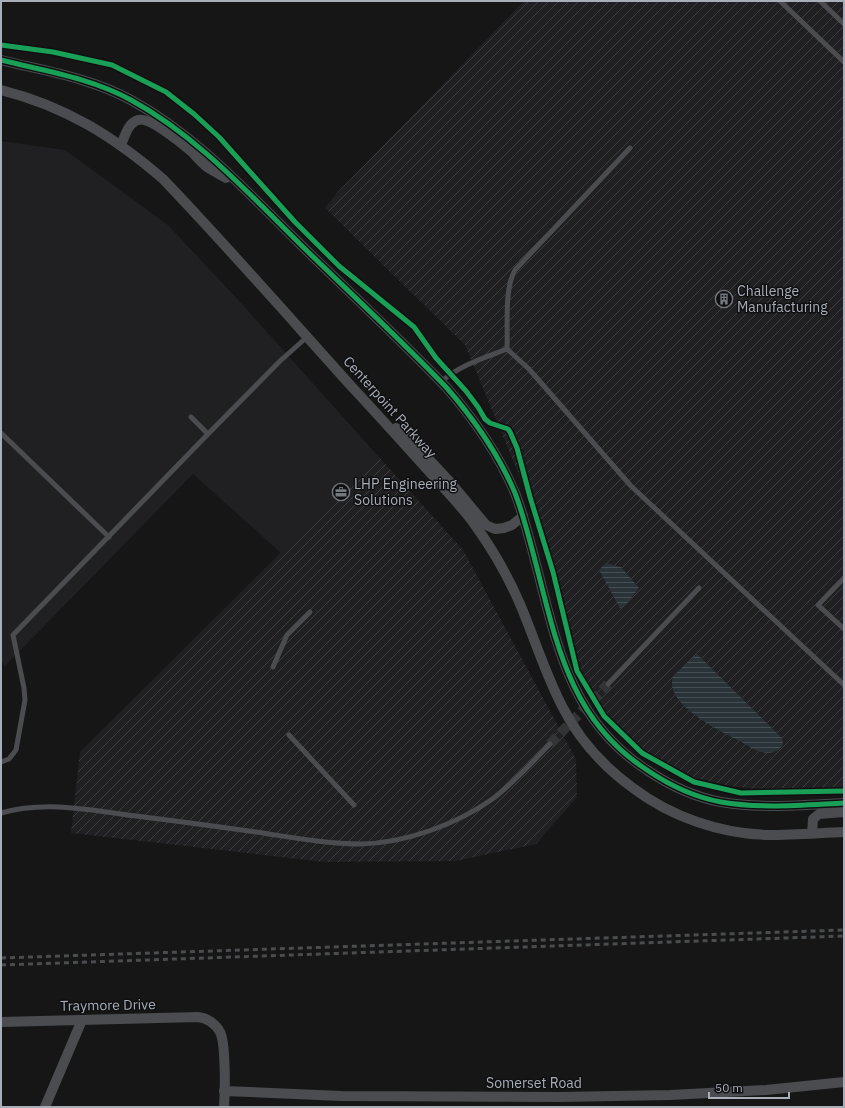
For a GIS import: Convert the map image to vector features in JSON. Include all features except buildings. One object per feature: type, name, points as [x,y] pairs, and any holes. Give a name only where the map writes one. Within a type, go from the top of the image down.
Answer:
[{"type":"street","points":[[1,60],[96,84],[130,100],[158,116],[177,130],[239,184],[441,382],[474,420],[495,452],[515,493],[523,516],[568,675],[592,720],[616,746],[636,763],[663,781],[700,797],[720,802],[744,805],[768,806],[844,803]]},
{"type":"street","name":"Centerpoint Parkway","points":[[1,90],[30,98],[72,116],[93,127],[121,145],[163,179],[452,497],[474,524],[507,576],[520,603],[562,707],[578,733],[595,755],[615,774],[650,800],[672,812],[698,822],[725,829],[768,835],[844,832]]},
{"type":"street","points":[[121,145],[126,132],[133,123],[139,119],[144,120],[160,128],[174,138],[192,152],[209,169],[239,184]]},
{"type":"street","points":[[378,415],[408,437],[450,482],[486,525],[495,529],[504,528],[512,525],[523,516]]},
{"type":"street","points":[[812,834],[813,819],[819,814],[844,812]]},
{"type":"street","name":"Traymore Drive","points":[[1,1022],[198,1017],[208,1020],[215,1025],[220,1032],[223,1041],[224,1091]]},
{"type":"street","points":[[45,1107],[82,1020]]},
{"type":"street","name":"Somerset Road","points":[[224,1091],[341,1096],[559,1097],[671,1095],[766,1090],[844,1082]]},
{"type":"street","points":[[224,1091],[224,1107]]},
{"type":"lane","points":[[780,1],[844,62]]},
{"type":"lane","points":[[820,1],[844,24]]},
{"type":"lane","points":[[630,148],[515,270],[508,288],[507,349],[529,369],[631,486],[844,685]]},
{"type":"lane","points":[[1,762],[9,759],[16,750],[25,700],[13,635],[280,361],[307,337]]},
{"type":"lane","points":[[441,382],[451,373],[464,365],[507,349]]},
{"type":"lane","points":[[191,417],[208,434]]},
{"type":"lane","points":[[1,432],[109,537]]},
{"type":"lane","points":[[844,578],[818,605],[844,629]]},
{"type":"lane","points":[[608,684],[699,588]]},
{"type":"lane","points":[[273,667],[287,635],[310,612]]},
{"type":"lane","points":[[289,736],[354,805]]},
{"type":"lane","points":[[1,813],[34,807],[72,808],[188,822],[324,842],[361,844],[382,842],[428,831],[472,812],[505,788],[550,744]]},
{"type":"shaded area","points":[[524,1],[844,1],[844,791],[789,793],[694,782],[642,753],[604,716],[577,671],[532,506],[465,345],[325,208],[338,192]]},
{"type":"shaded area","points":[[1,141],[65,150],[168,225],[241,303],[378,456],[281,553],[193,474],[4,667],[1,658]]},
{"type":"shaded area","points":[[378,456],[463,550],[576,759],[577,797],[536,844],[455,861],[325,862],[71,833],[80,752]]},
{"type":"shaded area","points":[[606,563],[621,567],[639,588],[625,606],[620,608],[599,570]]},
{"type":"shaded area","points":[[697,654],[782,738],[783,744],[779,749],[769,753],[751,748],[707,723],[684,705],[676,695],[672,685],[674,675]]},
{"type":"tunnel","points":[[550,744],[608,684]]},
{"type":"railway","points":[[1,958],[844,930]]},
{"type":"railway","points":[[1,965],[844,936]]},
{"type":"cycle path","points":[[1,45],[53,52],[112,65],[166,92],[194,114],[219,137],[295,222],[339,266],[414,327],[436,358],[466,391],[485,419],[490,423],[508,429],[517,448],[553,572],[577,671],[604,716],[642,753],[694,782],[741,793],[844,791]]},
{"type":"cycle path","points":[[1,60],[68,76],[100,86],[116,92],[155,114],[221,166],[446,387],[485,437],[508,478],[522,514],[557,643],[568,672],[581,700],[598,725],[620,749],[664,781],[682,790],[711,800],[736,804],[767,806],[844,803]]},
{"type":"place","name":"Challenge Manufacturing","points":[[724,299]]},
{"type":"place","name":"LHP Engineering Solutions","points":[[341,492]]}]
